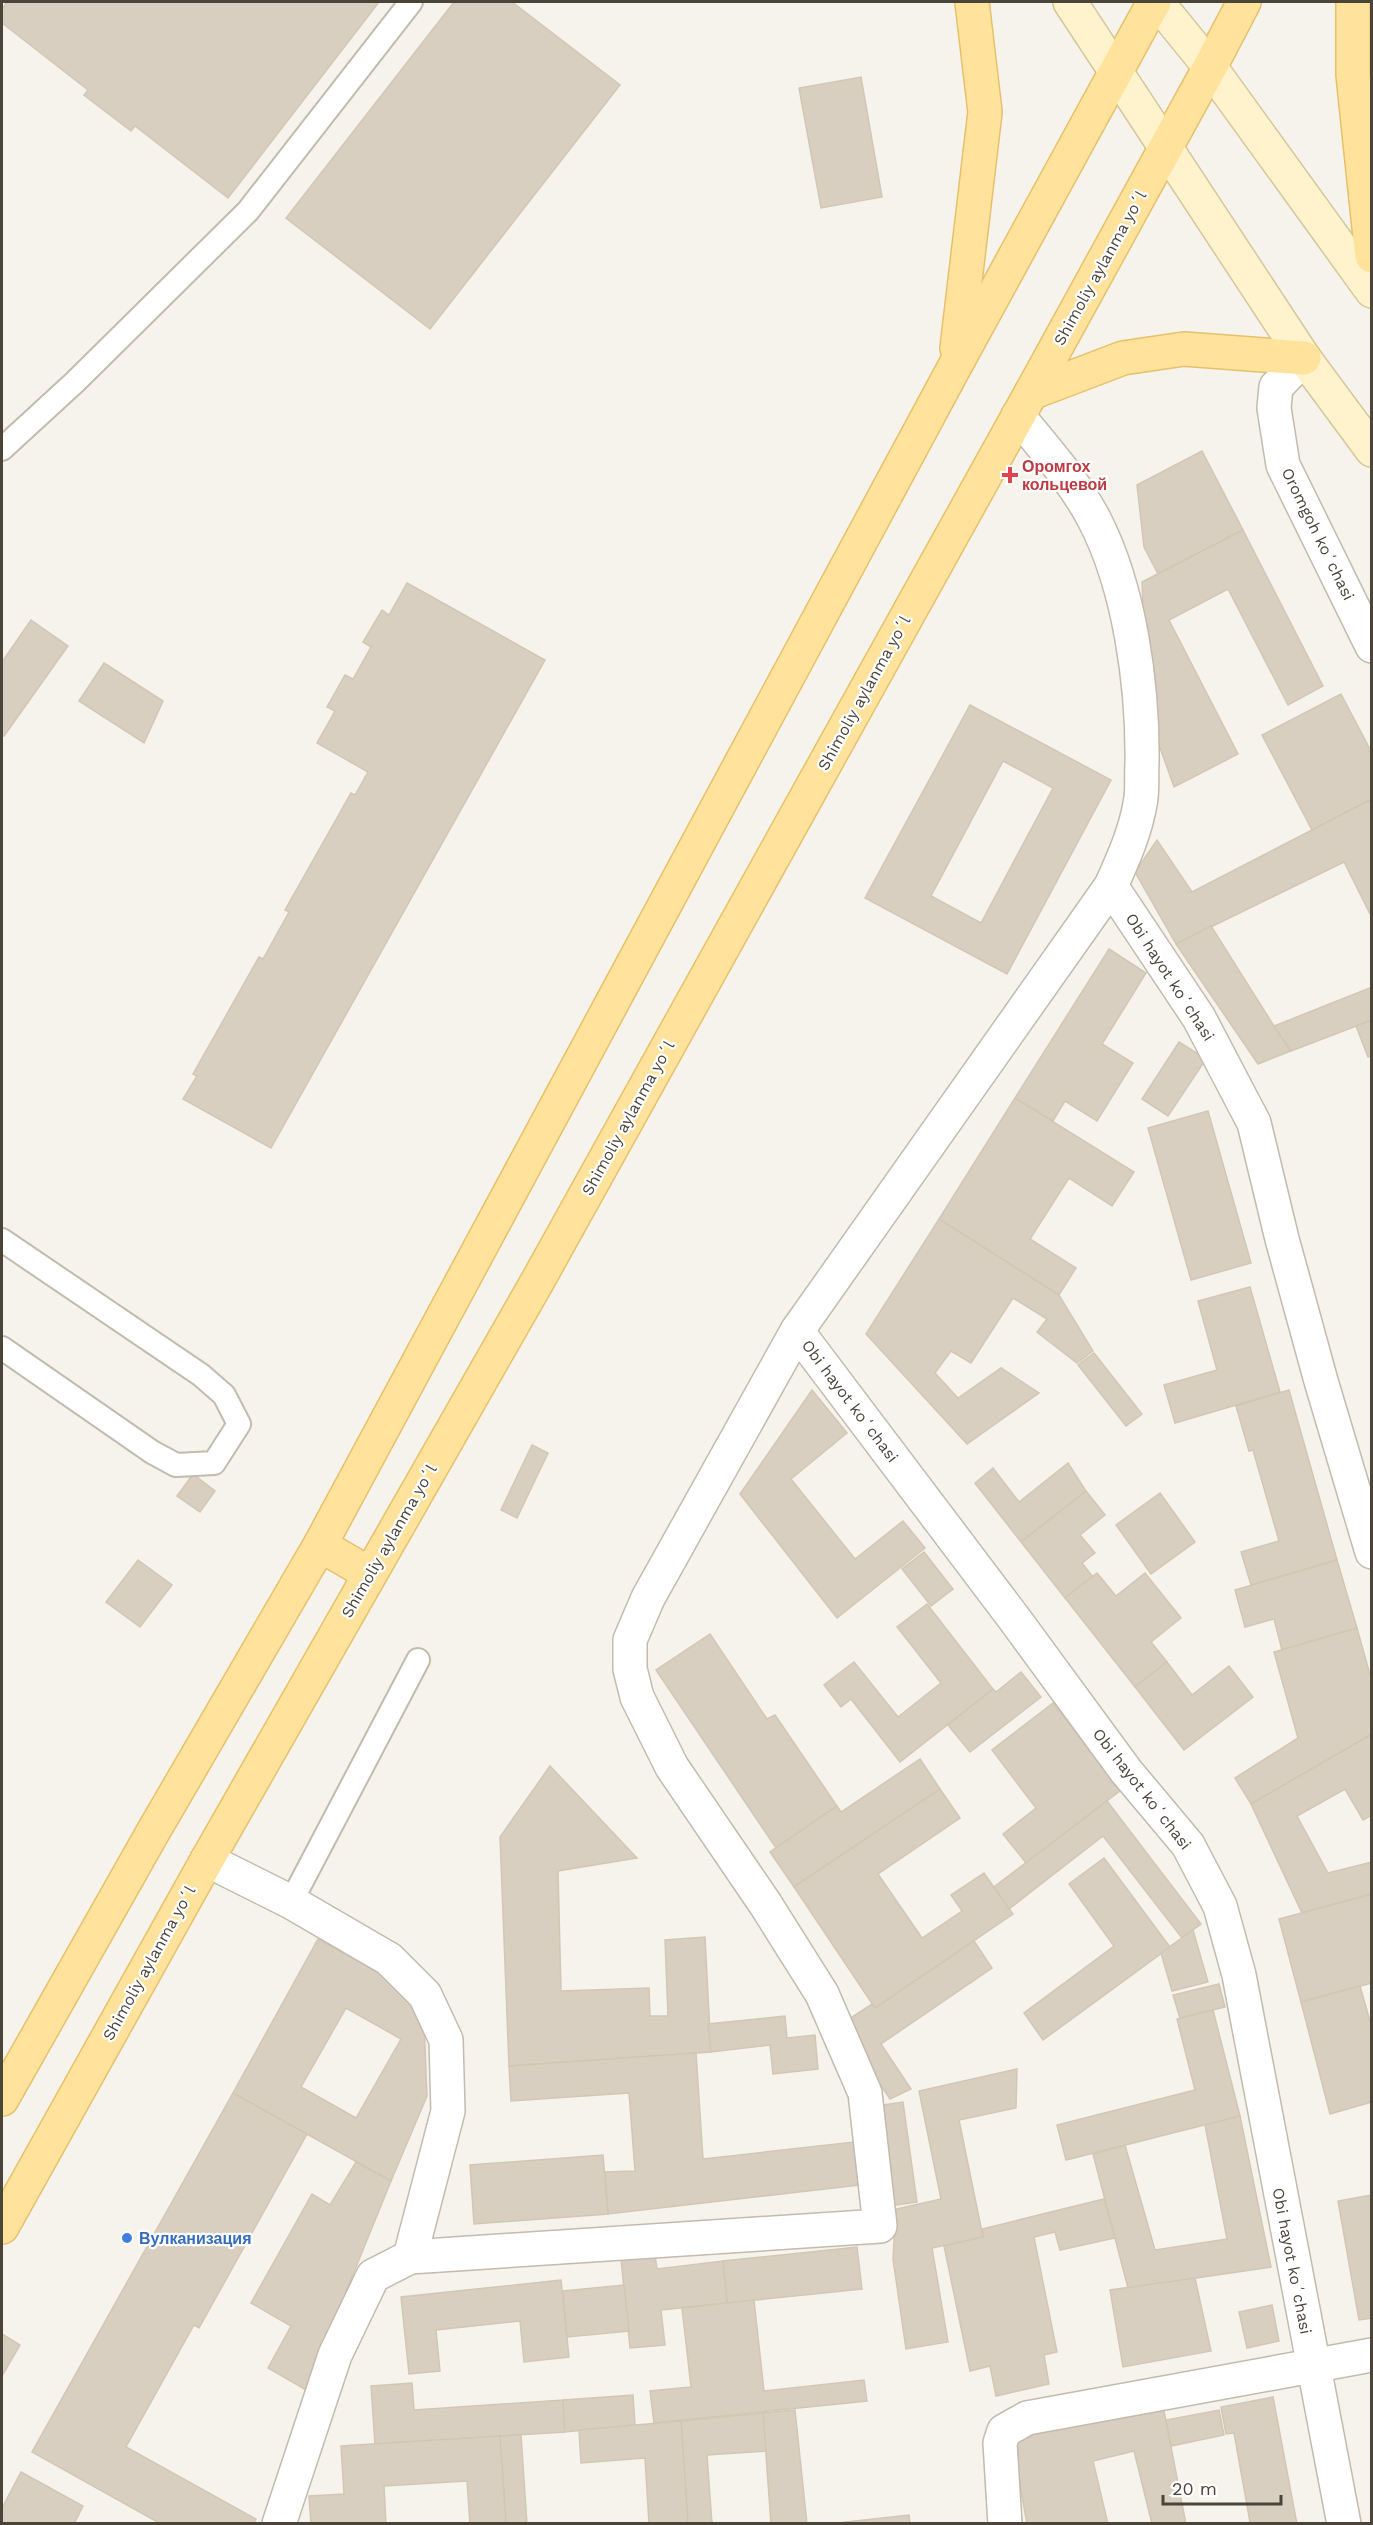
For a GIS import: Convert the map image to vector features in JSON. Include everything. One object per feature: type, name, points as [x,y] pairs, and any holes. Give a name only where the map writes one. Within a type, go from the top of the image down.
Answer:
[{"type":"main road","points":[[955,366],[985,112],[972,2]]},
{"type":"main road","points":[[1070,2],[1304,358],[1371,450]]},
{"type":"main road","points":[[2,2099],[320,1545],[1115,70],[1156,2],[1210,67],[1371,291]]},
{"type":"main road","name":"Shimoliy aylanma yoʻl","points":[[2,2227],[207,1860],[537,1282],[1166,149],[1244,2]]},
{"type":"main road","points":[[1353,2],[1362,45],[1353,75],[1371,256]]},
{"type":"main road","points":[[1024,405],[1123,358],[1184,349],[1304,358]]},
{"type":"main road","points":[[320,1545],[370,1574]]},
{"type":"street","name":"Oromgoh koʻchasi","points":[[1304,358],[1276,387],[1274,408],[1284,465],[1371,646]]},
{"type":"street","points":[[279,2523],[335,2355],[373,2276],[410,2257],[880,2226],[865,2093],[822,1994],[766,1905],[672,1767],[637,1697],[630,1669],[630,1640],[648,1598],[797,1331],[1111,886],[1132,839],[1141,802],[1142,747],[1139,690],[1129,621],[1094,520],[1024,405]]},
{"type":"street","name":"Obi hayot koʻchasi","points":[[1111,886],[1199,1018],[1254,1123],[1282,1239],[1371,1551]]},
{"type":"street","name":"Obi hayot koʻchasi","points":[[797,1331],[1016,1620],[1126,1771],[1188,1845],[1220,1906],[1239,1975],[1344,2523]]},
{"type":"street","points":[[207,1860],[291,1902],[389,1959],[425,1995],[446,2040],[448,2110],[410,2257]]},
{"type":"street","points":[[1005,2523],[1000,2443],[1004,2431],[1027,2418],[1371,2355]]},
{"type":"lane","points":[[2,449],[83,374],[248,212],[411,2]]},
{"type":"lane","points":[[2,1240],[201,1375],[224,1395],[239,1424],[214,1463],[176,1465],[152,1452],[2,1348]]},
{"type":"lane","points":[[291,1902],[418,1660]]},
{"type":"building","points":[[7,2],[379,2],[228,198],[135,126],[131,131],[84,95],[88,90],[2,23],[2,9]]},
{"type":"building","points":[[454,2],[512,2],[620,85],[430,329],[286,218]]},
{"type":"building","points":[[861,77],[882,197],[821,208],[799,88]]},
{"type":"building","points":[[1202,451],[1243,530],[1158,574],[1144,547],[1137,485]]},
{"type":"building","points":[[1243,530],[1323,686],[1288,705],[1228,589],[1169,620],[1238,754],[1174,787],[1147,711],[1142,582]]},
{"type":"building","points":[[407,583],[545,660],[271,1148],[183,1099],[197,1076],[193,1074],[259,957],[263,959],[289,912],[285,910],[351,793],[355,795],[368,772],[317,743],[335,711],[327,707],[345,675],[353,679],[371,647],[363,642],[382,610],[389,615]]},
{"type":"building","points":[[31,620],[68,646],[4,736],[2,734],[2,662]]},
{"type":"building","points":[[104,663],[163,701],[144,743],[79,701]]},
{"type":"building","points":[[1341,694],[1372,753],[1372,799],[1312,830],[1262,735]]},
{"type":"building","points":[[970,705],[1111,780],[1007,974],[865,898]],"holes":[[[1003,761],[1053,788],[981,923],[931,896]]]},
{"type":"building","points":[[1372,799],[1372,918],[1344,862],[1176,944],[1135,872],[1157,840],[1192,892]]},
{"type":"building","points":[[1211,926],[1291,1051],[1258,1064],[1176,944]]},
{"type":"building","points":[[1109,949],[1146,973],[1102,1044],[1133,1063],[1097,1121],[1065,1101],[1053,1121],[1015,1098]]},
{"type":"building","points":[[1372,987],[1372,1020],[1291,1051],[1274,1026]]},
{"type":"building","points":[[1372,1020],[1372,1056],[1368,1057],[1356,1026]]},
{"type":"building","points":[[1179,1042],[1206,1059],[1168,1116],[1142,1099]]},
{"type":"building","points":[[1015,1098],[1134,1172],[1112,1206],[1069,1178],[1030,1239],[1076,1268],[1059,1295],[939,1219]]},
{"type":"building","points":[[1208,1111],[1251,1263],[1191,1280],[1148,1128]]},
{"type":"building","points":[[939,1219],[1059,1295],[1093,1351],[1077,1363],[1037,1332],[1047,1319],[1013,1298],[971,1363],[951,1351],[935,1373],[958,1398],[1001,1368],[1039,1393],[967,1444],[866,1334]]},
{"type":"building","points":[[1250,1287],[1280,1392],[1175,1423],[1164,1385],[1217,1370],[1198,1301]]},
{"type":"building","points":[[1094,1353],[1142,1414],[1126,1426],[1078,1365]]},
{"type":"building","points":[[812,1390],[847,1433],[791,1479],[855,1559],[903,1521],[925,1548],[837,1618],[740,1494]]},
{"type":"building","points":[[1289,1390],[1337,1560],[1251,1585],[1241,1552],[1279,1541],[1253,1450],[1249,1451],[1236,1406]]},
{"type":"building","points":[[532,1445],[548,1453],[517,1518],[501,1510]]},
{"type":"building","points":[[1068,1463],[1086,1491],[1021,1542],[975,1483],[993,1468],[1019,1502]]},
{"type":"building","points":[[193,1474],[215,1491],[200,1512],[177,1496]]},
{"type":"building","points":[[1086,1491],[1105,1515],[1080,1535],[1095,1553],[1082,1563],[1093,1577],[1065,1598],[1021,1542]]},
{"type":"building","points":[[1160,1493],[1195,1542],[1151,1574],[1116,1525]]},
{"type":"building","points":[[924,1552],[953,1589],[931,1606],[902,1569]]},
{"type":"building","points":[[138,1560],[172,1585],[140,1627],[106,1602]]},
{"type":"building","points":[[1337,1560],[1357,1628],[1282,1650],[1274,1619],[1245,1627],[1235,1590]]},
{"type":"building","points":[[1097,1573],[1116,1596],[1145,1573],[1181,1618],[1151,1642],[1167,1662],[1135,1687],[1065,1598]]},
{"type":"building","points":[[927,1604],[993,1689],[900,1762],[851,1699],[841,1707],[824,1685],[854,1662],[898,1717],[941,1683],[897,1627]]},
{"type":"building","points":[[1357,1628],[1372,1682],[1372,1734],[1251,1804],[1235,1778],[1298,1738],[1274,1652]]},
{"type":"building","points":[[710,1634],[767,1719],[775,1715],[837,1806],[776,1848],[656,1670]]},
{"type":"building","points":[[1167,1662],[1192,1695],[1229,1666],[1253,1697],[1184,1750],[1135,1687]]},
{"type":"building","points":[[1021,1672],[1041,1697],[970,1752],[948,1725],[993,1689],[996,1692]]},
{"type":"building","points":[[1053,1703],[1121,1790],[1026,1863],[1003,1834],[1036,1808],[992,1750]]},
{"type":"building","points":[[1372,1734],[1372,1815],[1363,1820],[1345,1789],[1297,1816],[1328,1873],[1372,1862],[1372,1894],[1302,1913],[1251,1804]]},
{"type":"building","points":[[920,1759],[940,1789],[794,1887],[770,1852],[837,1806],[841,1812]]},
{"type":"building","points":[[550,1766],[637,1858],[558,1871],[561,1991],[649,1988],[650,2016],[668,2016],[665,1940],[705,1937],[711,2052],[509,2066],[500,1837]]},
{"type":"building","points":[[940,1789],[960,1818],[878,1874],[922,1938],[962,1911],[951,1895],[984,1873],[1013,1914],[875,2008],[794,1887]]},
{"type":"building","points":[[1107,1801],[1201,1924],[1182,1938],[1103,1836],[1009,1909],[994,1887]]},
{"type":"building","points":[[1104,1858],[1170,1947],[1043,2040],[1024,2013],[1114,1946],[1069,1884]]},
{"type":"building","points":[[1372,1894],[1372,1983],[1301,2002],[1279,1919]]},
{"type":"building","points":[[1193,1930],[1208,1982],[1172,1991],[1161,1953]]},
{"type":"building","points":[[318,1939],[423,1997],[427,2096],[391,2181],[233,2093]],"holes":[[[346,2008],[401,2039],[356,2118],[301,2087]]]},
{"type":"building","points":[[974,1941],[992,1968],[881,2044],[911,2089],[890,2099],[840,2025],[872,2004],[875,2008]]},
{"type":"building","points":[[1219,1984],[1225,2007],[1180,2018],[1173,1995]]},
{"type":"building","points":[[1360,1986],[1372,2028],[1372,2102],[1330,2114],[1301,2002]]},
{"type":"building","points":[[1213,2010],[1240,2116],[1066,2160],[1057,2125],[1195,2090],[1177,2019]]},
{"type":"building","points":[[785,2016],[787,2038],[815,2035],[818,2069],[773,2074],[770,2045],[711,2052],[708,2024]]},
{"type":"building","points":[[696,2053],[703,2159],[854,2142],[868,2184],[608,2214],[605,2172],[635,2171],[629,2093],[511,2101],[509,2066]]},
{"type":"building","points":[[1017,2069],[1016,2108],[959,2120],[983,2237],[932,2248],[948,2342],[906,2349],[893,2259],[896,2209],[941,2199],[919,2091]]},
{"type":"building","points":[[233,2093],[307,2134],[199,2328],[194,2325],[126,2447],[256,2519],[253,2524],[161,2524],[32,2452]]},
{"type":"building","points":[[903,2102],[917,2202],[890,2206],[876,2106]]},
{"type":"building","points":[[1240,2116],[1271,2267],[1128,2288],[1093,2154],[1125,2145],[1155,2250],[1227,2239],[1205,2125]]},
{"type":"building","points":[[603,2155],[608,2214],[474,2224],[470,2165]]},
{"type":"building","points":[[356,2162],[391,2181],[306,2390],[268,2368],[291,2326],[251,2303],[312,2194],[330,2205]]},
{"type":"building","points":[[1372,2195],[1372,2318],[1359,2320],[1338,2201]]},
{"type":"building","points":[[1104,2199],[1115,2238],[1060,2250],[1055,2232],[1034,2237],[1057,2352],[1044,2355],[1049,2384],[996,2396],[990,2366],[970,2371],[944,2246],[983,2237],[982,2229]]},
{"type":"building","points":[[857,2247],[862,2289],[727,2303],[723,2261]]},
{"type":"building","points":[[655,2255],[657,2269],[723,2261],[727,2303],[661,2310],[665,2345],[630,2348],[621,2259]]},
{"type":"building","points":[[1195,2278],[1211,2351],[1123,2367],[1110,2290]]},
{"type":"building","points":[[561,2280],[569,2357],[524,2362],[520,2321],[436,2330],[440,2371],[409,2374],[401,2297]]},
{"type":"building","points":[[624,2285],[629,2331],[567,2337],[563,2291]]},
{"type":"building","points":[[754,2300],[764,2391],[864,2380],[867,2401],[654,2423],[650,2391],[691,2387],[682,2308]]},
{"type":"building","points":[[1272,2305],[1279,2341],[1247,2348],[1239,2312]]},
{"type":"building","points":[[2,2334],[20,2345],[2,2376]]},
{"type":"building","points":[[412,2383],[414,2410],[563,2400],[565,2432],[375,2444],[371,2386]]},
{"type":"building","points":[[633,2395],[635,2425],[565,2432],[563,2400]]},
{"type":"building","points":[[1273,2397],[1297,2524],[1244,2524],[1250,2522],[1234,2433],[1226,2434],[1221,2407]]},
{"type":"building","points":[[1163,2406],[1186,2524],[1152,2524],[1134,2451],[1093,2461],[1108,2524],[1027,2524],[1011,2437]]},
{"type":"building","points":[[795,2410],[807,2524],[771,2524],[763,2413]]},
{"type":"building","points":[[1219,2410],[1224,2435],[1171,2446],[1166,2420]]},
{"type":"building","points":[[763,2413],[766,2451],[707,2455],[712,2524],[688,2524],[681,2421]]},
{"type":"building","points":[[681,2421],[688,2524],[649,2524],[645,2458],[581,2463],[579,2430]]},
{"type":"building","points":[[521,2435],[527,2524],[506,2524],[500,2436]]},
{"type":"building","points":[[500,2436],[506,2524],[470,2524],[467,2481],[384,2486],[386,2524],[311,2524],[309,2496],[344,2494],[341,2446]]},
{"type":"building","points":[[21,2472],[83,2506],[74,2524],[2,2524],[2,2508]]},
{"type":"building","points":[[909,2515],[910,2524],[828,2524]]},
{"type":"place","name":"Оромгох кольцевой","points":[[1010,475]]},
{"type":"place","name":"Вулканизация","points":[[127,2238]]}]
